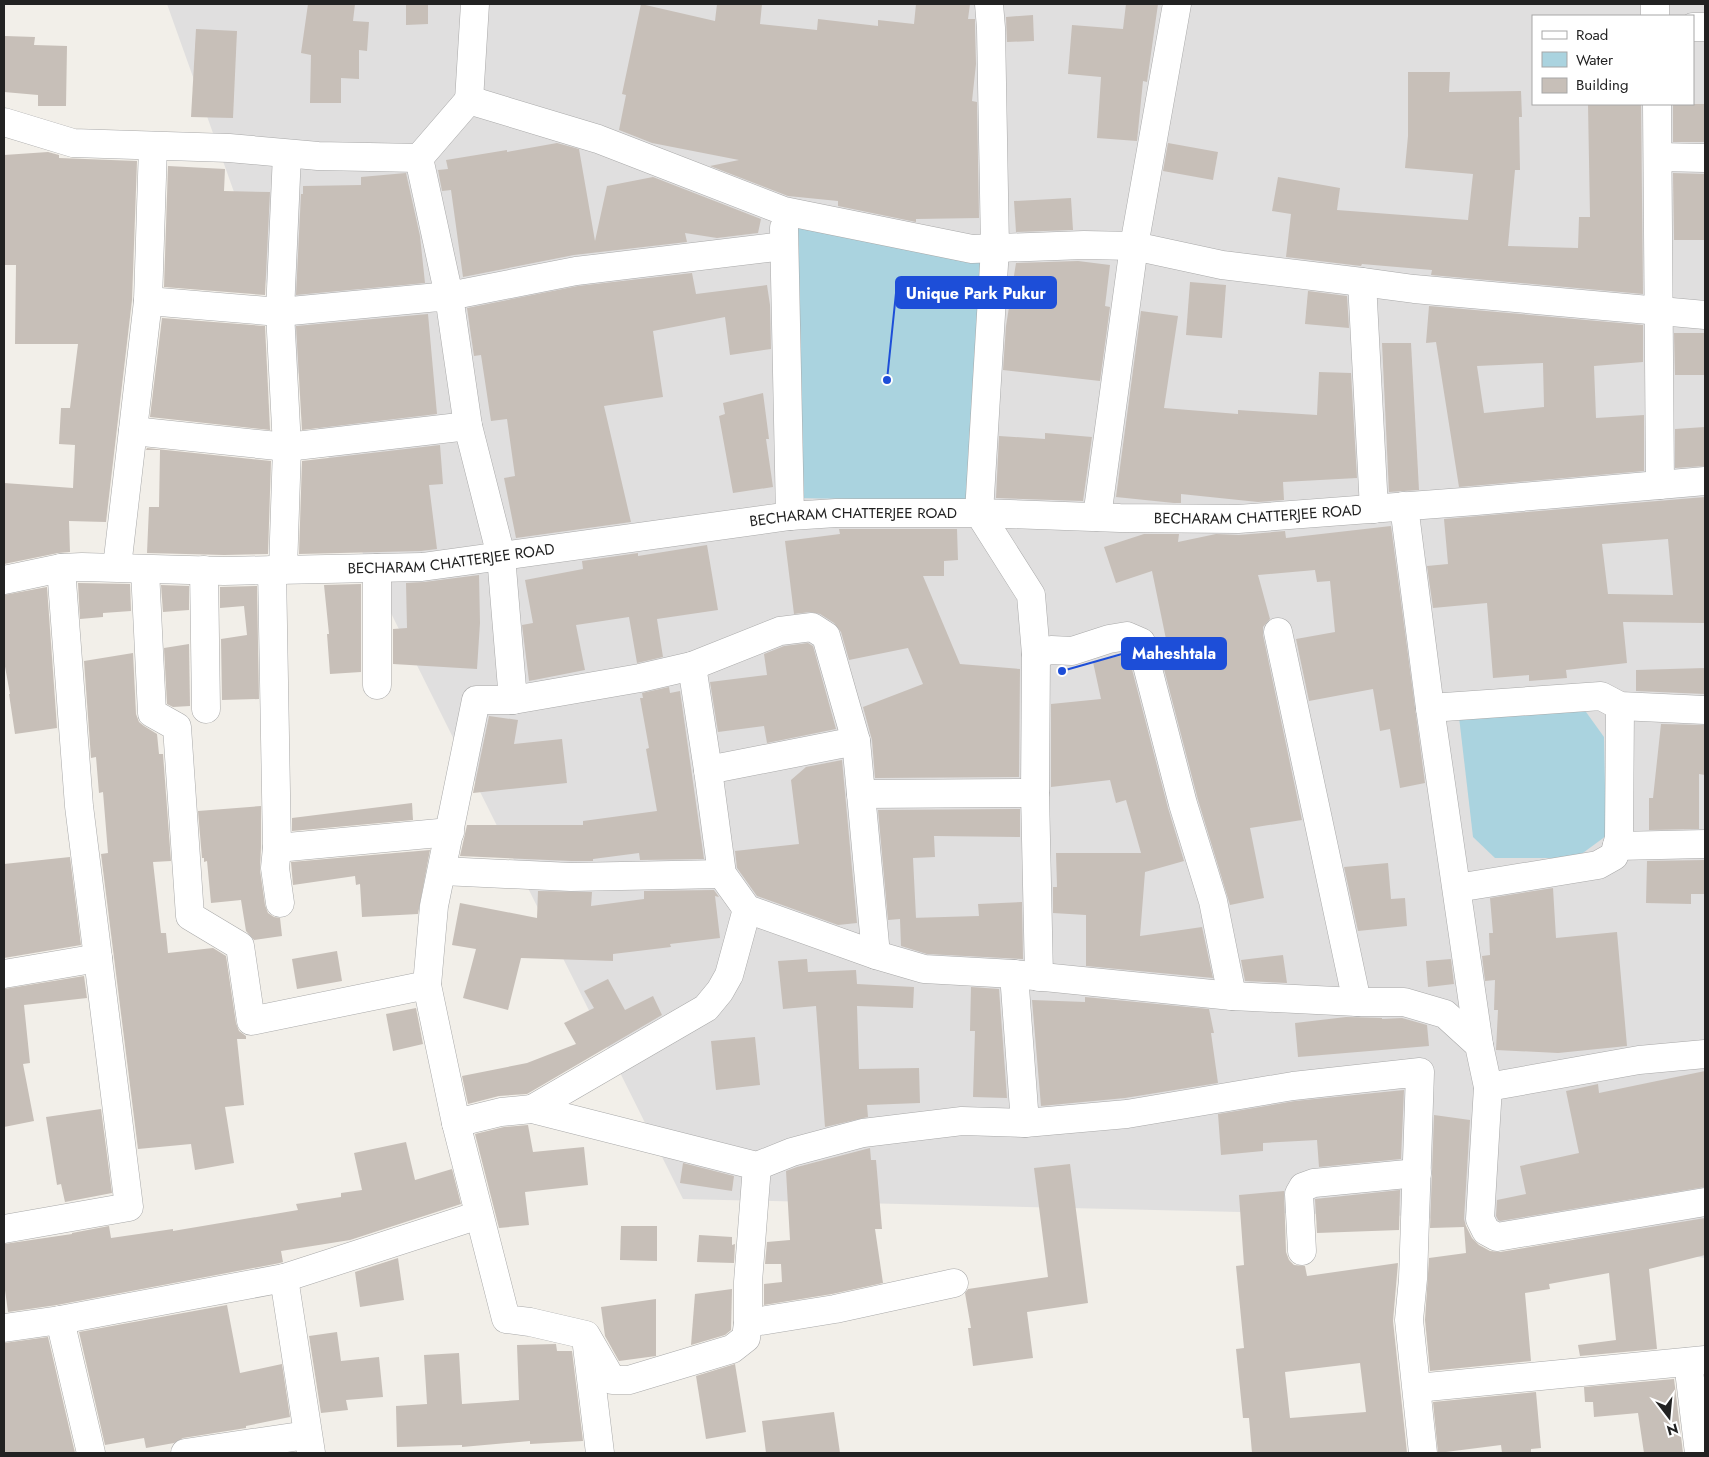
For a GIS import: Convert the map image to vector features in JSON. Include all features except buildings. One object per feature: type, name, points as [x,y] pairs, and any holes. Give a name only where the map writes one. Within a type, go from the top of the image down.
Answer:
[{"type":"street","points":[[420,158],[469,100],[475,4]]},
{"type":"street","points":[[989,4],[995,248],[979,512],[1031,595],[1036,654],[1035,793],[1027,976],[1024,1124]]},
{"type":"street","points":[[1097,517],[1134,246],[1177,4]]},
{"type":"street","points":[[469,100],[598,140],[784,211],[972,249],[1084,245],[1134,246],[1222,265],[1362,282],[1705,315]]},
{"type":"street","points":[[1656,105],[1660,484]]},
{"type":"street","points":[[4,122],[73,143],[228,148],[318,156],[420,158]]},
{"type":"street","points":[[117,567],[148,301],[152,146]]},
{"type":"street","points":[[280,903],[275,868],[277,848],[278,570],[287,446],[280,312],[287,154]]},
{"type":"street","points":[[1658,157],[1705,158]]},
{"type":"street","points":[[420,158],[449,296],[468,426],[501,556],[513,700]]},
{"type":"street","points":[[784,211],[790,516]]},
{"type":"street","points":[[148,301],[280,312],[449,296],[576,271],[784,246]]},
{"type":"street","points":[[1362,282],[1374,509]]},
{"type":"street","points":[[133,431],[287,446],[468,426]]},
{"type":"street","name":"BECHARAM CHATTERJEE ROAD","points":[[4,580],[61,568],[117,567],[145,570],[278,570],[422,567],[790,516],[836,513],[979,512],[1097,517],[1238,519],[1705,481]]},
{"type":"street","points":[[1404,506],[1456,888],[1479,1045],[1488,1087],[1480,1218],[1486,1231],[1497,1237],[1705,1202]]},
{"type":"street","points":[[4,1229],[128,1207],[79,806],[61,568]]},
{"type":"street","points":[[376,568],[377,685]]},
{"type":"street","points":[[145,570],[152,713],[178,727],[190,916],[240,946],[251,1021],[427,985]]},
{"type":"street","points":[[204,570],[206,709]]},
{"type":"street","points":[[757,1166],[748,1282],[746,1338],[732,1349],[629,1380],[612,1380],[586,1335],[530,1322],[506,1319],[456,1122],[427,985],[434,906],[476,700],[513,700],[640,678],[692,666],[780,632],[812,626],[826,636],[856,741],[876,955]]},
{"type":"street","points":[[1278,632],[1357,1002]]},
{"type":"street","points":[[1036,654],[1051,650],[1072,651],[1109,639],[1127,636],[1141,642],[1183,804],[1213,901],[1232,996]]},
{"type":"street","points":[[692,666],[722,874],[747,909],[876,955],[924,968],[1232,996],[1357,1002],[1404,1002],[1445,1014],[1479,1045]]},
{"type":"street","points":[[1430,708],[1600,696],[1620,706],[1705,710]]},
{"type":"street","points":[[1456,888],[1598,865],[1614,856],[1619,838],[1620,706]]},
{"type":"street","points":[[708,770],[856,741]]},
{"type":"street","points":[[861,794],[1035,793]]},
{"type":"street","points":[[277,848],[450,832]]},
{"type":"street","points":[[1617,846],[1705,844]]},
{"type":"street","points":[[442,871],[571,877],[722,874]]},
{"type":"street","points":[[532,1109],[706,1008],[729,975],[747,909]]},
{"type":"street","points":[[4,974],[98,958]]},
{"type":"street","points":[[1488,1087],[1639,1060],[1705,1054]]},
{"type":"street","points":[[456,1122],[501,1112],[532,1109],[757,1166],[792,1152],[863,1133],[962,1121],[1024,1124],[1128,1114],[1293,1086],[1420,1072],[1413,1279],[1409,1320],[1423,1453]]},
{"type":"street","points":[[1302,1251],[1299,1194],[1303,1187],[1314,1183],[1417,1173]]},
{"type":"street","points":[[4,1328],[60,1320],[284,1278],[479,1215]]},
{"type":"street","points":[[185,1453],[309,1444],[284,1278]]},
{"type":"street","points":[[748,1323],[835,1309],[954,1283]]},
{"type":"street","points":[[60,1320],[91,1453]]},
{"type":"street","points":[[586,1335],[600,1453]]},
{"type":"street","points":[[1417,1388],[1697,1361],[1699,1453]]},
{"type":"shaded area","points":[[167,4],[1705,4],[1705,1258],[1413,1216],[683,1199],[367,565]]},
{"type":"water","points":[[786,225],[990,262],[976,501],[793,498]]},
{"type":"water","points":[[1581,705],[1604,737],[1606,836],[1576,858],[1495,858],[1473,837],[1459,717]]},
{"type":"place","name":"Unique Park Pukur","points":[[887,380]]},
{"type":"place","name":"Maheshtala","points":[[1062,671]]}]
